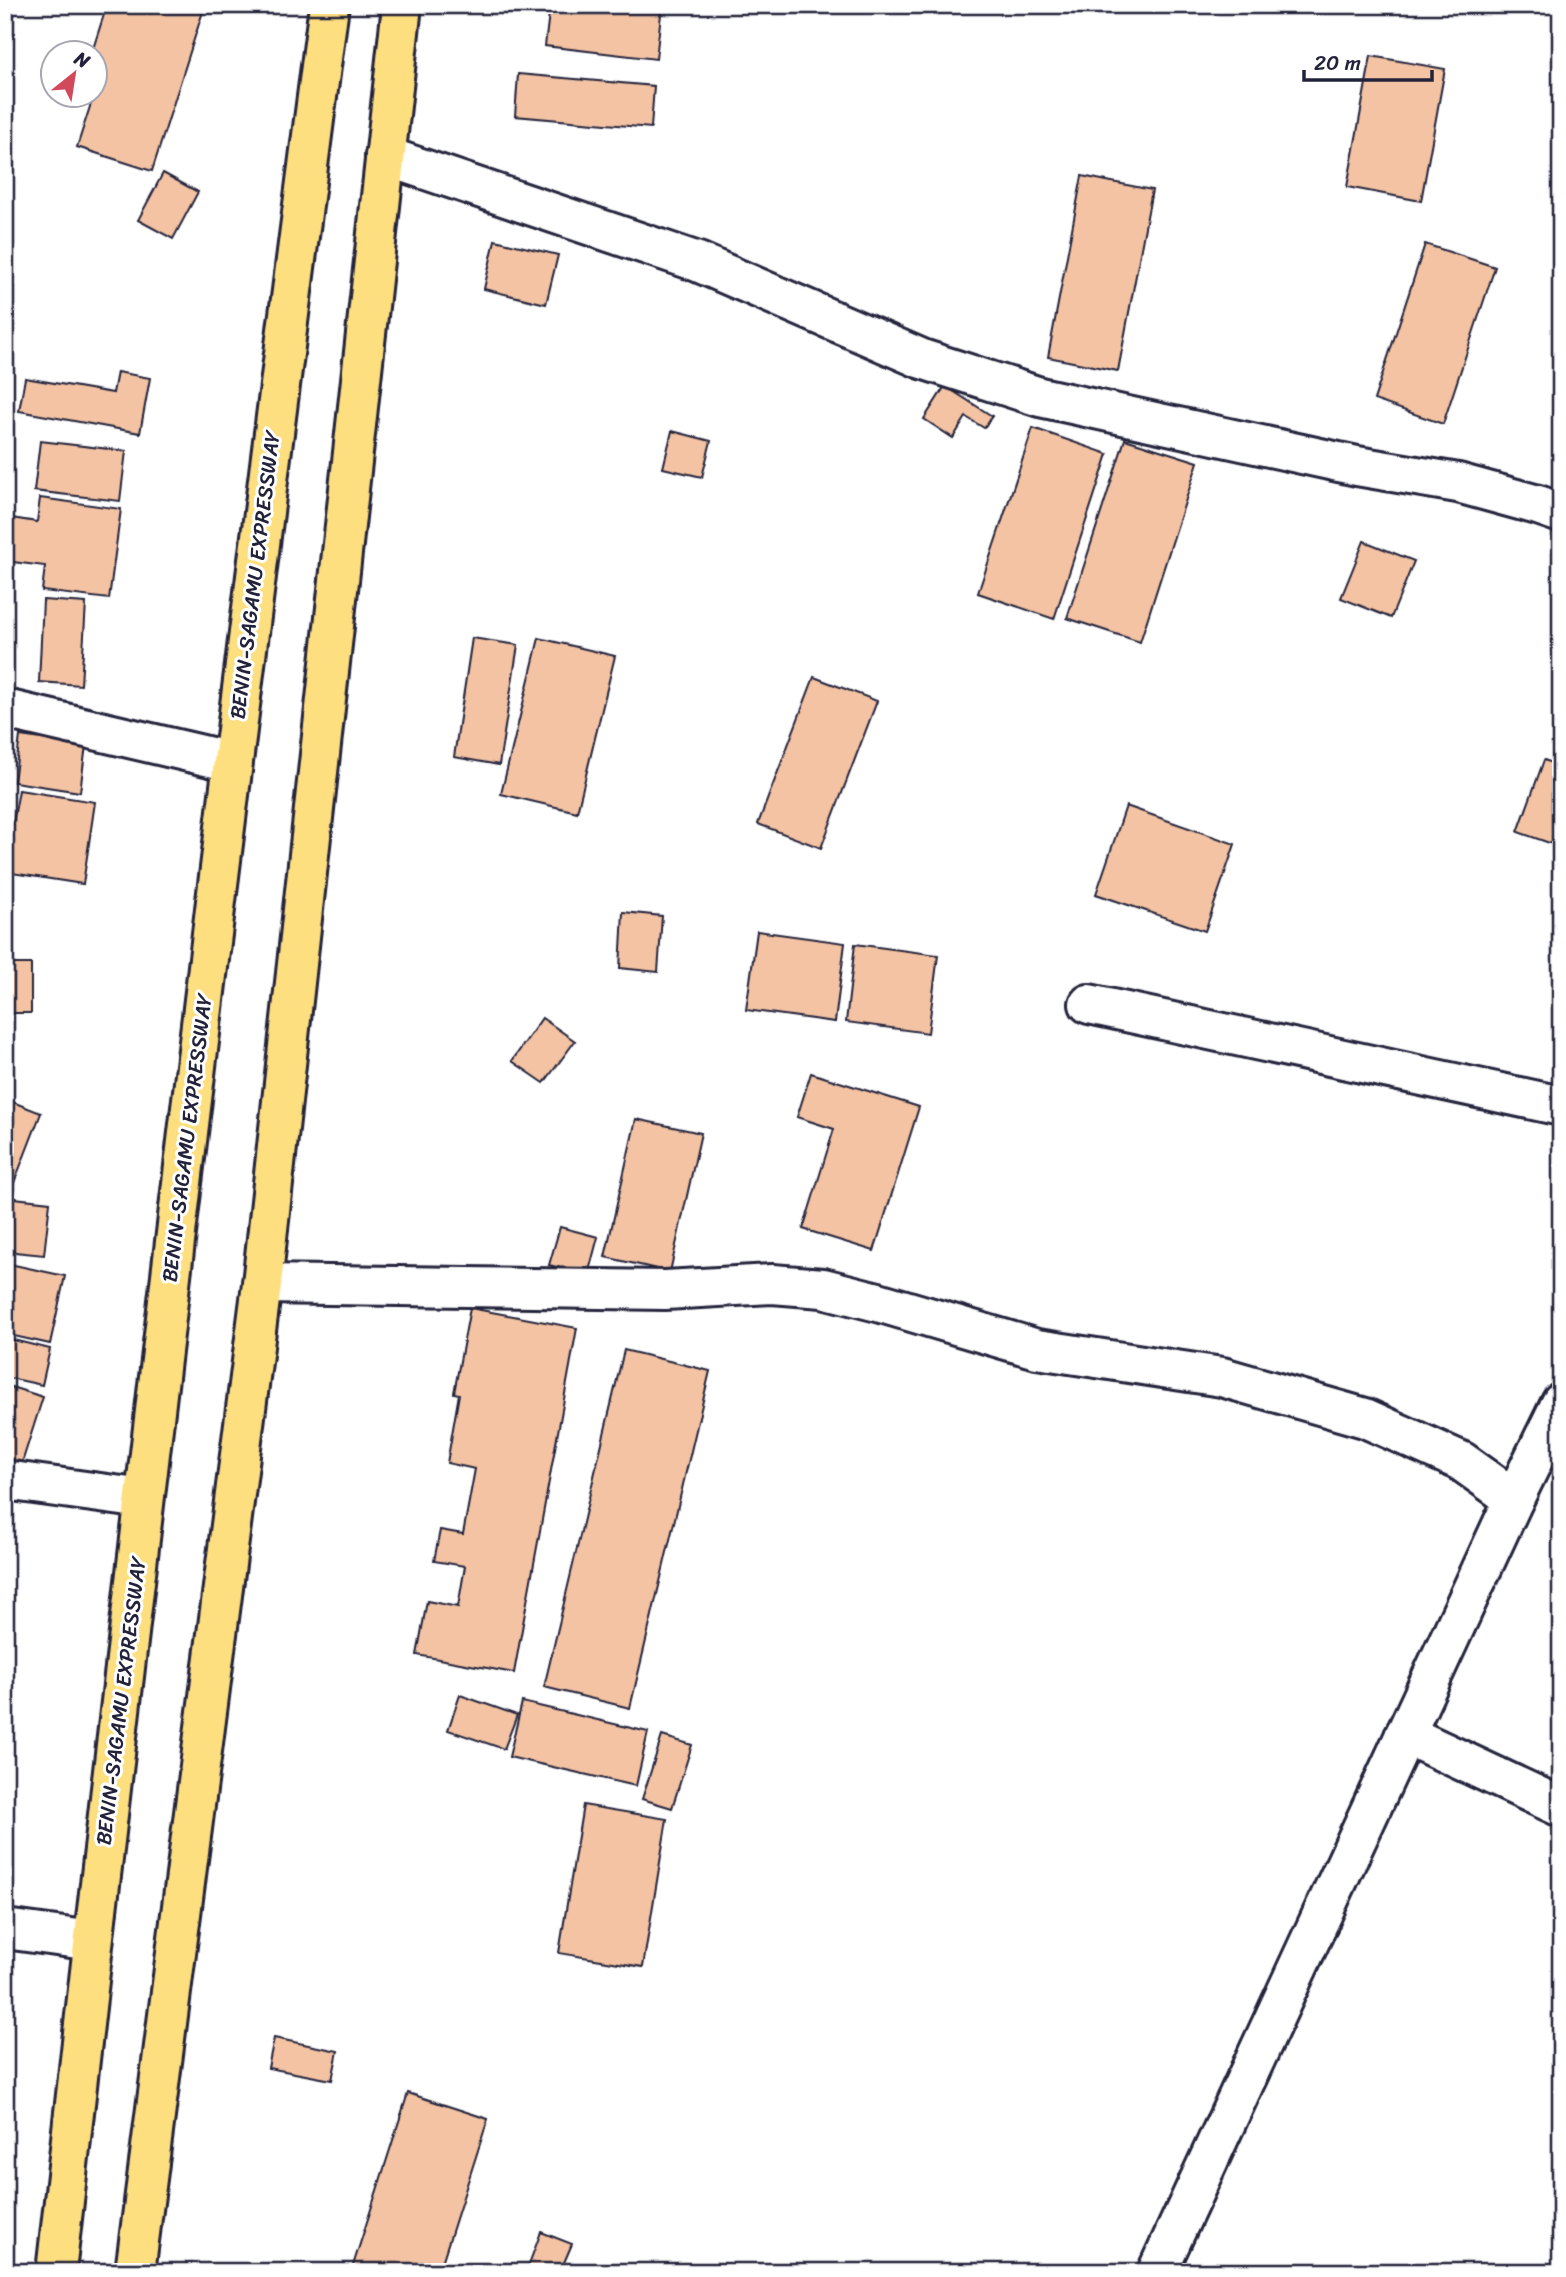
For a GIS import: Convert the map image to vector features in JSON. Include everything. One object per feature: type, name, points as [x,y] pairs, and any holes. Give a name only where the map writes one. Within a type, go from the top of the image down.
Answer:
[{"type":"highway","name":"BENIN-SAGAMU EXPRESSWAY","points":[[56,2272],[232,762],[329,5]]},
{"type":"highway","points":[[135,2272],[262,1284],[402,5]]},
{"type":"street","points":[[385,156],[686,258],[922,359],[1040,397],[1357,466],[1458,484],[1561,513]]},
{"type":"street","points":[[5,709],[232,762]]},
{"type":"street","points":[[1089,1003],[1561,1106]]},
{"type":"street","points":[[262,1284],[665,1290],[772,1284],[823,1289],[878,1302],[1037,1349],[1222,1377],[1365,1418],[1461,1461],[1514,1499]]},
{"type":"street","points":[[1157,2272],[1514,1499],[1561,1403]]},
{"type":"street","points":[[5,1480],[144,1499]]},
{"type":"street","points":[[1405,1734],[1561,1807]]},
{"type":"street","points":[[5,1929],[93,1941]]},
{"type":"building","points":[[107,5],[205,5],[152,171],[77,147],[90,108],[108,108],[108,38],[96,38]]},
{"type":"building","points":[[550,5],[662,5],[656,59],[545,46]]},
{"type":"building","points":[[1371,56],[1445,69],[1421,201],[1347,187]]},
{"type":"building","points":[[518,74],[654,86],[651,128],[515,116]]},
{"type":"building","points":[[163,173],[198,192],[173,239],[138,220]]},
{"type":"building","points":[[1082,176],[1152,190],[1118,371],[1048,357]]},
{"type":"building","points":[[495,240],[558,255],[546,304],[484,289]]},
{"type":"building","points":[[1425,244],[1495,267],[1443,424],[1374,400]]},
{"type":"building","points":[[117,372],[150,378],[140,433],[19,411],[25,378],[113,393]]},
{"type":"building","points":[[945,386],[992,416],[984,428],[966,417],[953,438],[924,419]]},
{"type":"building","points":[[1033,428],[1108,454],[1054,619],[978,593]]},
{"type":"building","points":[[672,431],[711,441],[702,477],[663,468]]},
{"type":"building","points":[[1561,432],[1561,448],[1555,446]]},
{"type":"building","points":[[1125,439],[1198,462],[1140,642],[1067,618]]},
{"type":"building","points":[[40,441],[126,451],[120,501],[34,491]]},
{"type":"building","points":[[40,498],[121,509],[109,599],[42,591],[45,566],[5,561],[5,517],[37,522]]},
{"type":"building","points":[[1364,541],[1414,561],[1391,618],[1341,598]]},
{"type":"building","points":[[43,600],[86,603],[81,685],[39,682]]},
{"type":"building","points":[[472,638],[518,645],[499,765],[454,757]]},
{"type":"building","points":[[539,638],[615,656],[577,812],[501,794]]},
{"type":"building","points":[[814,677],[877,701],[821,848],[758,824]]},
{"type":"building","points":[[20,736],[86,745],[80,792],[14,782]]},
{"type":"building","points":[[1544,760],[1561,766],[1561,847],[1518,832]]},
{"type":"building","points":[[19,790],[95,802],[83,884],[5,872],[8,821],[13,823]]},
{"type":"building","points":[[1126,806],[1235,844],[1205,931],[1096,894]]},
{"type":"building","points":[[623,912],[662,916],[658,972],[620,968]]},
{"type":"building","points":[[757,931],[845,943],[835,1022],[746,1010]]},
{"type":"building","points":[[855,944],[938,955],[928,1033],[846,1022]]},
{"type":"building","points":[[5,964],[31,964],[31,1013],[5,1013]]},
{"type":"building","points":[[542,1018],[575,1041],[544,1083],[512,1061]]},
{"type":"building","points":[[811,1073],[919,1107],[874,1251],[803,1229],[834,1129],[797,1117]]},
{"type":"building","points":[[5,1099],[41,1113],[10,1193],[5,1191]]},
{"type":"building","points":[[636,1119],[701,1133],[670,1272],[605,1257]]},
{"type":"building","points":[[5,1197],[50,1202],[44,1255],[5,1251]]},
{"type":"building","points":[[560,1227],[598,1237],[588,1275],[549,1265]]},
{"type":"building","points":[[5,1263],[65,1276],[50,1344],[5,1334]]},
{"type":"building","points":[[470,1308],[577,1328],[514,1673],[417,1655],[427,1601],[458,1607],[465,1566],[434,1561],[440,1530],[463,1534],[475,1469],[447,1463],[459,1394],[454,1393]]},
{"type":"building","points":[[5,1338],[50,1349],[42,1385],[5,1377]]},
{"type":"building","points":[[624,1350],[710,1371],[630,1708],[544,1687]]},
{"type":"building","points":[[5,1385],[43,1397],[20,1469],[5,1464]]},
{"type":"building","points":[[460,1695],[517,1715],[504,1749],[448,1730]]},
{"type":"building","points":[[522,1702],[648,1732],[636,1786],[509,1757]]},
{"type":"building","points":[[662,1736],[692,1745],[672,1808],[642,1799]]},
{"type":"building","points":[[583,1805],[667,1819],[643,1967],[559,1953]]},
{"type":"building","points":[[274,2038],[338,2051],[332,2080],[268,2068]]},
{"type":"building","points":[[408,2093],[488,2119],[439,2272],[351,2272]]},
{"type":"building","points":[[541,2232],[572,2244],[560,2272],[526,2272]]}]
